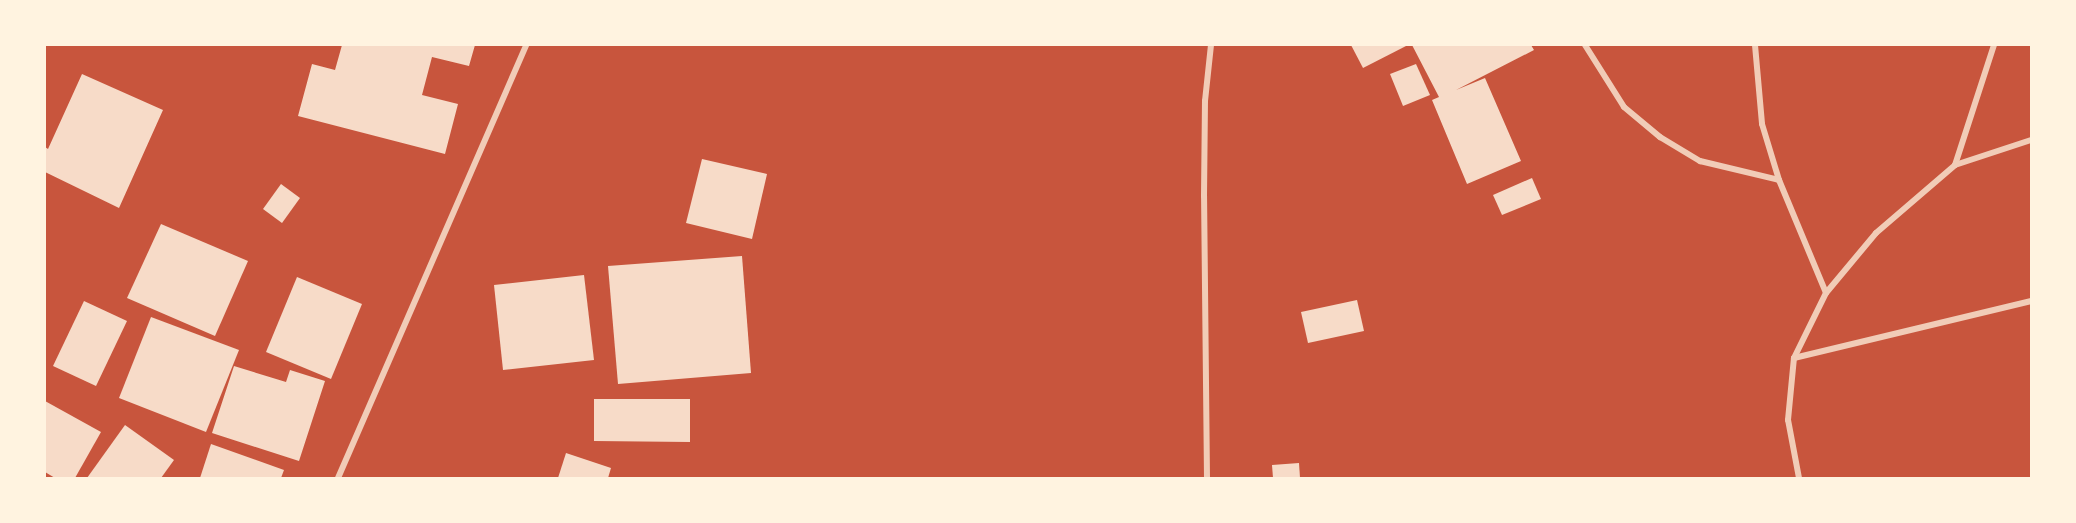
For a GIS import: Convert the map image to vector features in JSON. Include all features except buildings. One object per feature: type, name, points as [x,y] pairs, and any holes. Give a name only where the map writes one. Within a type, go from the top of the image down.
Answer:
[{"type":"street","points":[[338,478],[526,45]]},
{"type":"street","points":[[1207,478],[1204,196],[1206,68],[1211,45]]},
{"type":"street","points":[[1585,45],[1624,107],[1660,136],[1700,161],[1779,180]]},
{"type":"street","points":[[1755,45],[1762,124],[1779,180],[1826,293]]},
{"type":"street","points":[[1955,165],[1994,45]]},
{"type":"street","points":[[1799,478],[1788,420],[1794,358],[1826,293],[1876,234],[1955,165],[2031,140]]},
{"type":"street","points":[[1794,358],[2031,301]]}]
